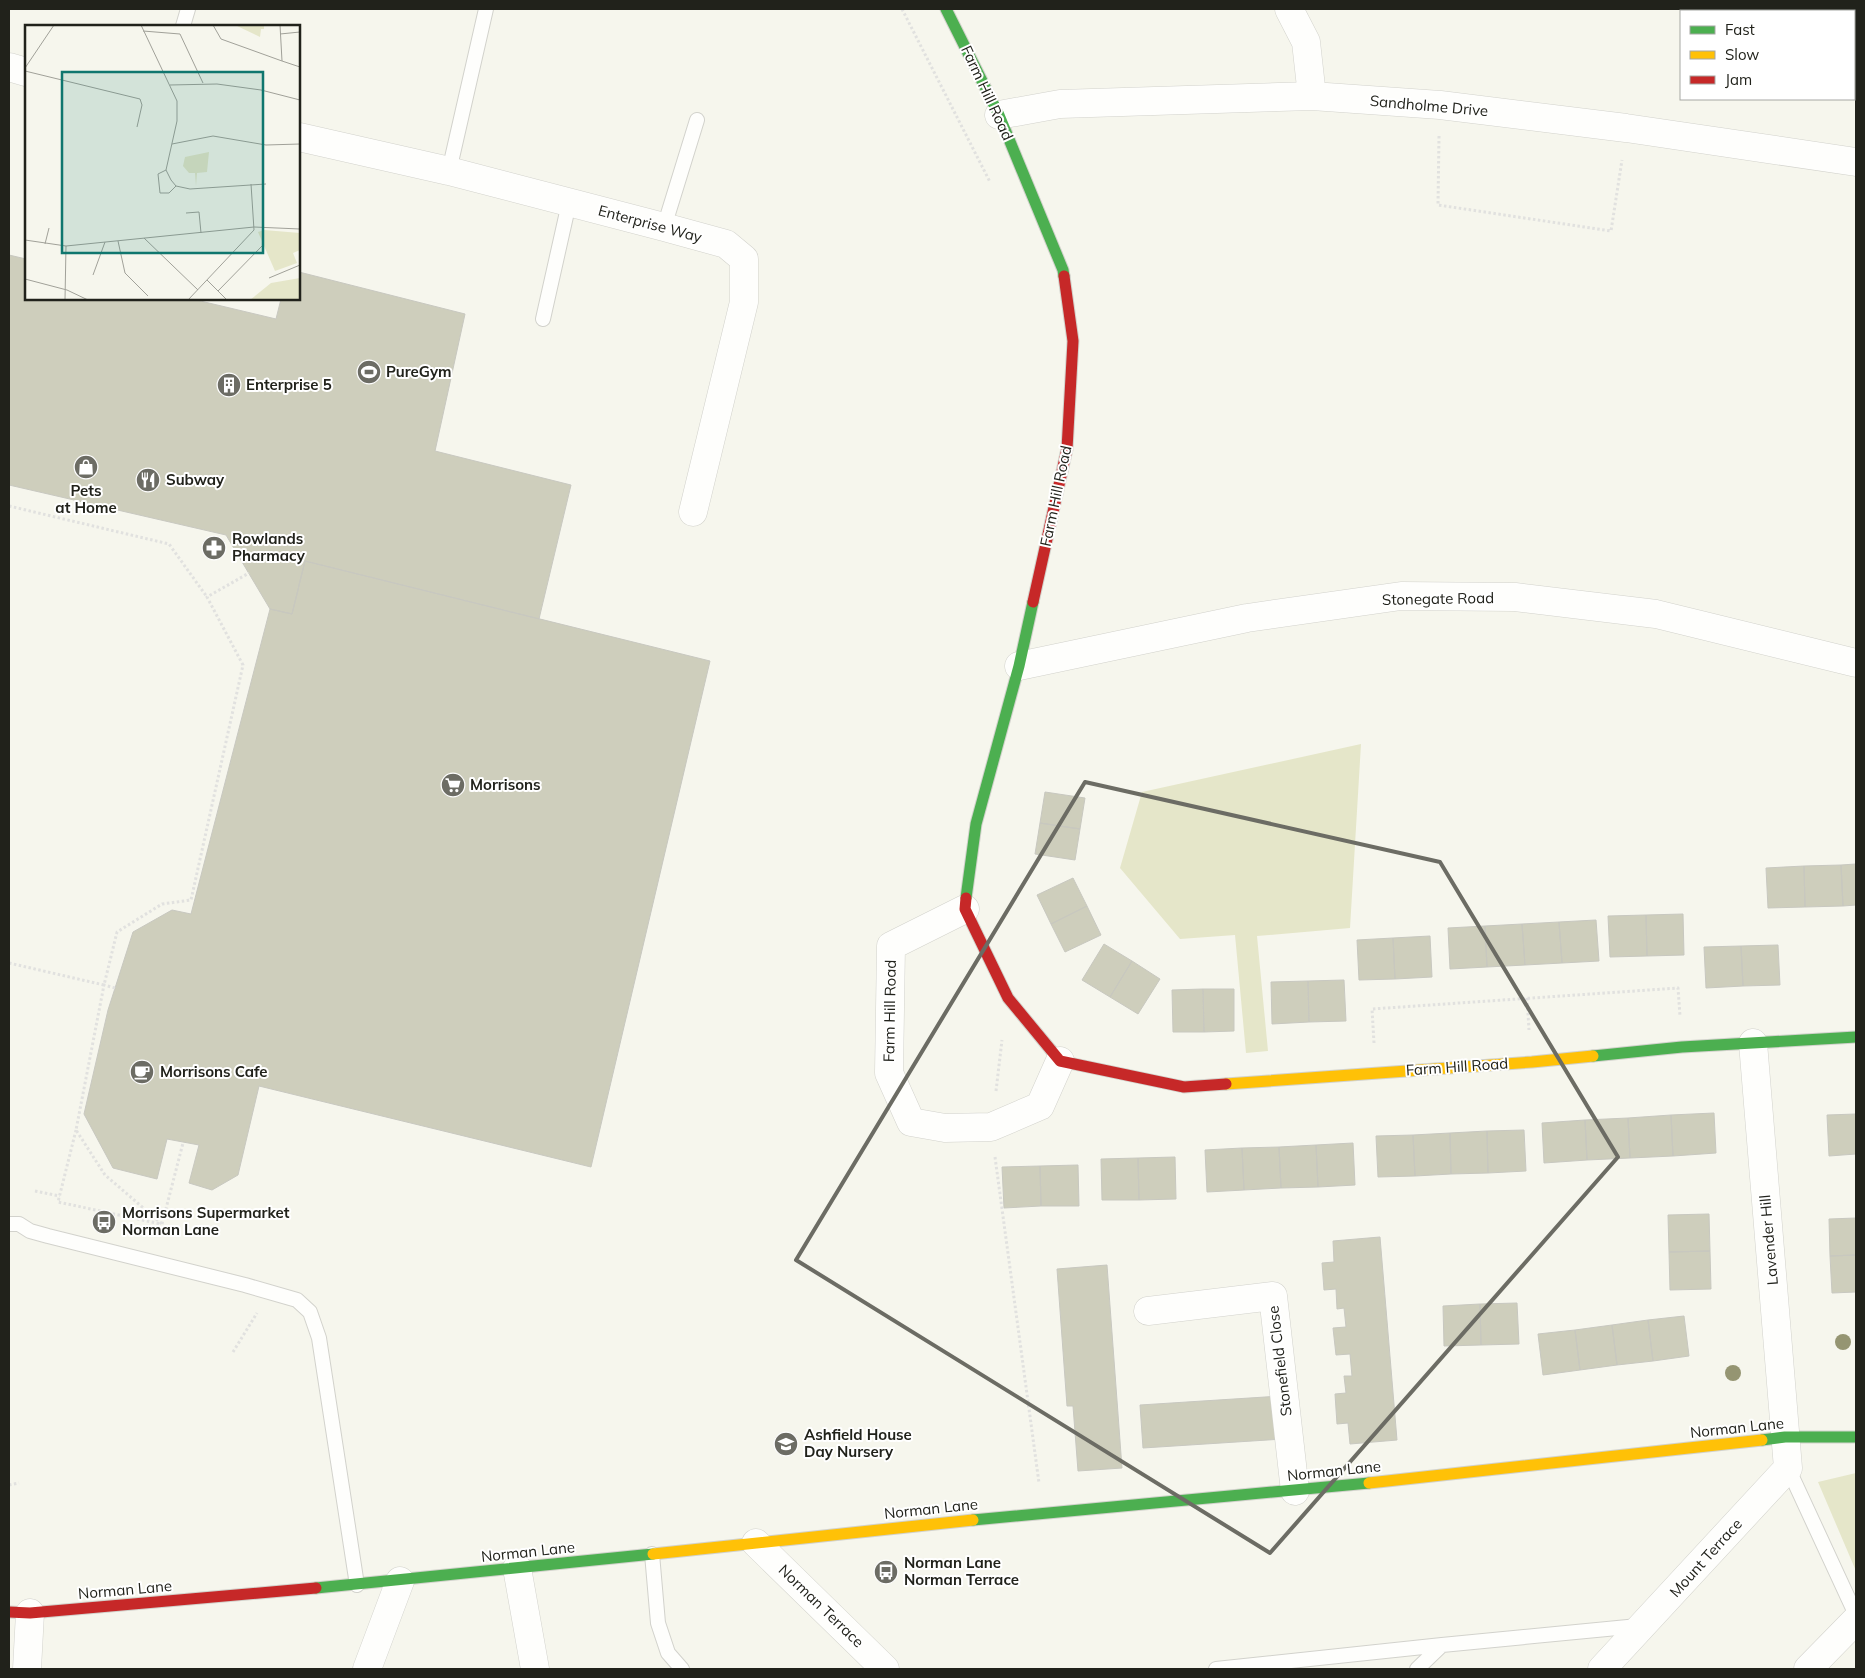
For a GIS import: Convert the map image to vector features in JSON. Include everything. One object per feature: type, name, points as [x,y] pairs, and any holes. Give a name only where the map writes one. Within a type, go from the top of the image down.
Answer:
[{"type":"street","name":"Farm Hill Road","points":[[946,9],[999,115],[1063,270],[1073,341],[1067,449],[1019,666],[976,824],[964,909],[891,946],[889,1073],[911,1122],[945,1128],[991,1127],[1040,1106],[1060,1061],[1184,1087],[1532,1062],[1682,1048],[1856,1037]]},
{"type":"street","points":[[1289,9],[1306,42],[1312,96]]},
{"type":"street","points":[[9,68],[25,72]]},
{"type":"street","name":"Sandholme Drive","points":[[999,115],[1060,104],[1312,96],[1440,106],[1626,128],[1856,162]]},
{"type":"street","name":"Enterprise Way","points":[[300,137],[449,171],[726,244],[744,259],[744,302],[694,512]]},
{"type":"street","name":"Stonegate Road","points":[[1019,666],[1247,618],[1401,596],[1515,597],[1656,614],[1856,663]]},
{"type":"street","points":[[964,909],[1008,998],[1060,1061]]},
{"type":"street","name":"Lavender Hill","points":[[1753,1043],[1785,1437]]},
{"type":"street","name":"Stonefield Close","points":[[1148,1311],[1273,1296],[1295,1491]]},
{"type":"street","points":[[1785,1437],[1788,1468]]},
{"type":"street","name":"Norman Lane","points":[[19,1613],[400,1581],[1043,1513],[1295,1491],[1785,1437],[1856,1437]]},
{"type":"street","name":"Mount Terrace","points":[[1602,1669],[1644,1626],[1788,1468]]},
{"type":"street","name":"Norman Terrace","points":[[756,1543],[885,1669]]},
{"type":"street","points":[[518,1568],[535,1669]]},
{"type":"street","points":[[367,1669],[400,1581]]},
{"type":"street","points":[[19,1613],[27,1669]]},
{"type":"street","points":[[1808,1669],[1856,1620]]},
{"type":"lane","points":[[183,25],[188,9]]},
{"type":"lane","points":[[449,171],[486,9]]},
{"type":"lane","points":[[664,227],[697,120]]},
{"type":"lane","points":[[543,319],[569,203]]},
{"type":"lane","points":[[14,1224],[48,1236],[245,1284],[297,1300],[310,1312],[319,1338],[357,1585]]},
{"type":"lane","points":[[1788,1468],[1856,1615]]},
{"type":"lane","points":[[652,1554],[658,1623],[668,1653],[682,1669]]},
{"type":"lane","points":[[1216,1669],[1644,1626]]},
{"type":"lane","points":[[1417,1669],[1442,1645]]},
{"type":"path","points":[[1440,106],[1438,205],[1611,231],[1626,128]]},
{"type":"path","points":[[9,506],[169,544],[207,597],[243,664],[191,900],[162,904],[117,932],[104,985],[76,1130],[56,1209]]},
{"type":"path","points":[[207,597],[249,573]]},
{"type":"path","points":[[9,963],[115,988]]},
{"type":"path","points":[[1376,1073],[1372,1009],[1678,988],[1682,1048]]},
{"type":"path","points":[[1008,998],[991,1127],[1043,1513]]},
{"type":"path","points":[[76,1130],[106,1174],[162,1224]]},
{"type":"path","points":[[162,1224],[183,1143]]},
{"type":"path","points":[[35,1190],[60,1196]]},
{"type":"path","points":[[58,1202],[162,1224]]},
{"type":"path","points":[[233,1352],[258,1311]]},
{"type":"path","points":[[9,1485],[20,1483]]},
{"type":"highlighted area","points":[[1085,782],[1440,862],[1618,1157],[1270,1553],[796,1260]]},
{"type":"green space","points":[[1361,744],[1350,928],[1257,936],[1268,1051],[1246,1053],[1235,935],[1180,939],[1120,868],[1142,792]]},
{"type":"green space","points":[[1856,1473],[1856,1571],[1818,1482]]},
{"type":"building","name":"Enterprise 5","points":[[9,255],[25,259],[25,300],[196,300],[276,319],[281,300],[300,300],[300,272],[465,314],[435,451],[571,485],[539,619],[305,561],[292,614],[270,609],[226,535],[9,485]]},
{"type":"building","name":"Morrisons","points":[[305,561],[710,661],[591,1167],[259,1086],[238,1175],[212,1190],[189,1183],[199,1145],[167,1139],[157,1179],[113,1168],[84,1114],[108,1010],[133,932],[172,910],[191,914],[270,609],[292,614]]},
{"type":"building","points":[[1045,792],[1085,798],[1080,829],[1040,823]]},
{"type":"building","points":[[1040,823],[1080,829],[1075,860],[1035,854]]},
{"type":"building","points":[[1856,864],[1856,905],[1843,906],[1841,865]]},
{"type":"building","points":[[1841,865],[1843,906],[1805,907],[1804,866]]},
{"type":"building","points":[[1804,866],[1805,907],[1768,908],[1766,868]]},
{"type":"building","points":[[1073,878],[1087,906],[1051,924],[1037,895]]},
{"type":"building","points":[[1087,906],[1101,935],[1065,952],[1051,924]]},
{"type":"building","points":[[1683,914],[1684,955],[1647,956],[1646,915]]},
{"type":"building","points":[[1646,915],[1647,956],[1610,957],[1608,916]]},
{"type":"building","points":[[1596,920],[1599,961],[1562,963],[1559,922]]},
{"type":"building","points":[[1559,922],[1562,963],[1525,965],[1522,924]]},
{"type":"building","points":[[1522,924],[1525,965],[1487,967],[1485,926]]},
{"type":"building","points":[[1485,926],[1487,967],[1450,969],[1448,928]]},
{"type":"building","points":[[1430,936],[1432,977],[1395,979],[1393,938]]},
{"type":"building","points":[[1393,938],[1395,979],[1359,980],[1357,940]]},
{"type":"building","points":[[1104,944],[1132,961],[1110,997],[1082,980]]},
{"type":"building","points":[[1778,945],[1780,985],[1743,986],[1741,946]]},
{"type":"building","points":[[1741,946],[1743,986],[1706,988],[1704,947]]},
{"type":"building","points":[[1132,961],[1160,979],[1138,1014],[1110,997]]},
{"type":"building","points":[[1344,980],[1346,1021],[1309,1022],[1308,981]]},
{"type":"building","points":[[1308,981],[1309,1022],[1272,1024],[1271,982]]},
{"type":"building","points":[[1203,989],[1204,1032],[1173,1032],[1172,990]]},
{"type":"building","points":[[1203,989],[1234,989],[1234,1031],[1204,1032]]},
{"type":"building","points":[[1714,1113],[1716,1153],[1673,1156],[1671,1115]]},
{"type":"building","points":[[1856,1114],[1856,1154],[1829,1156],[1827,1115]]},
{"type":"building","points":[[1671,1115],[1673,1156],[1630,1158],[1628,1118]]},
{"type":"building","points":[[1628,1118],[1630,1158],[1587,1160],[1585,1120]]},
{"type":"building","points":[[1585,1120],[1587,1160],[1544,1163],[1542,1123]]},
{"type":"building","points":[[1524,1130],[1526,1171],[1488,1173],[1487,1131]]},
{"type":"building","points":[[1487,1131],[1488,1173],[1451,1174],[1450,1133]]},
{"type":"building","points":[[1450,1133],[1451,1174],[1415,1176],[1413,1135]]},
{"type":"building","points":[[1413,1135],[1415,1176],[1378,1177],[1376,1136]]},
{"type":"building","points":[[1353,1143],[1355,1185],[1318,1187],[1316,1145]]},
{"type":"building","points":[[1316,1145],[1318,1187],[1281,1188],[1279,1147]]},
{"type":"building","points":[[1279,1147],[1281,1188],[1244,1190],[1242,1148]]},
{"type":"building","points":[[1242,1148],[1244,1190],[1207,1192],[1205,1150]]},
{"type":"building","points":[[1175,1157],[1176,1199],[1139,1200],[1138,1158]]},
{"type":"building","points":[[1138,1158],[1139,1200],[1102,1200],[1101,1159]]},
{"type":"building","points":[[1078,1165],[1079,1206],[1041,1206],[1040,1166]]},
{"type":"building","points":[[1040,1166],[1041,1206],[1004,1208],[1002,1167]]},
{"type":"building","points":[[1709,1214],[1710,1251],[1669,1252],[1668,1215]]},
{"type":"building","points":[[1856,1218],[1856,1255],[1830,1256],[1829,1219]]},
{"type":"building","points":[[1380,1237],[1397,1440],[1350,1444],[1348,1423],[1337,1424],[1335,1394],[1346,1393],[1344,1376],[1352,1376],[1350,1354],[1336,1355],[1333,1328],[1346,1327],[1344,1308],[1337,1309],[1336,1289],[1324,1290],[1322,1263],[1334,1262],[1333,1241]]},
{"type":"building","points":[[1710,1251],[1711,1289],[1670,1290],[1669,1252]]},
{"type":"building","points":[[1856,1255],[1856,1292],[1832,1293],[1830,1256]]},
{"type":"building","points":[[1107,1265],[1122,1468],[1078,1471],[1073,1406],[1067,1406],[1057,1269]]},
{"type":"building","points":[[1517,1303],[1519,1344],[1481,1345],[1480,1304]]},
{"type":"building","points":[[1480,1304],[1481,1345],[1444,1346],[1443,1306]]},
{"type":"building","points":[[1684,1316],[1689,1356],[1653,1361],[1648,1320]]},
{"type":"building","points":[[1648,1320],[1653,1361],[1617,1365],[1612,1325]]},
{"type":"building","points":[[1612,1325],[1617,1365],[1580,1370],[1575,1330]]},
{"type":"building","points":[[1575,1330],[1580,1370],[1543,1375],[1538,1334]]},
{"type":"building","points":[[1281,1396],[1283,1439],[1143,1448],[1140,1405]]},
{"type":"traffic: fast","points":[[946,9],[999,115],[1064,276]]},
{"type":"traffic: fast","points":[[966,898],[976,824],[1019,666],[1033,602]]},
{"type":"traffic: fast","points":[[1593,1056],[1682,1047],[1856,1037]]},
{"type":"traffic: fast","points":[[1762,1440],[1785,1437],[1856,1437]]},
{"type":"traffic: fast","points":[[973,1520],[1369,1483]]},
{"type":"traffic: fast","points":[[316,1588],[653,1554]]},
{"type":"traffic: slow","points":[[1226,1084],[1593,1056]]},
{"type":"traffic: slow","points":[[1369,1483],[1762,1440]]},
{"type":"traffic: slow","points":[[653,1554],[973,1520]]},
{"type":"traffic: jam","points":[[1033,602],[1067,449],[1073,341],[1064,276]]},
{"type":"traffic: jam","points":[[966,898],[965,909],[1008,998],[1060,1061],[1184,1087],[1226,1084]]},
{"type":"traffic: jam","points":[[9,1612],[30,1613],[316,1588]]},
{"type":"place","name":"PureGym","points":[[369,372]]},
{"type":"place","name":"Enterprise 5","points":[[229,385]]},
{"type":"place","name":"Pets at Home","points":[[86,467]]},
{"type":"place","name":"Subway","points":[[148,480]]},
{"type":"place","name":"Rowlands Pharmacy","points":[[214,548]]},
{"type":"place","name":"Morrisons","points":[[453,785]]},
{"type":"place","name":"Morrisons Cafe","points":[[142,1072]]},
{"type":"place","name":"Morrisons Supermarket Norman Lane","points":[[104,1222]]},
{"type":"place","name":"Ashfield House Day Nursery","points":[[786,1444]]},
{"type":"place","name":"Norman Lane Norman Terrace","points":[[886,1572]]}]
